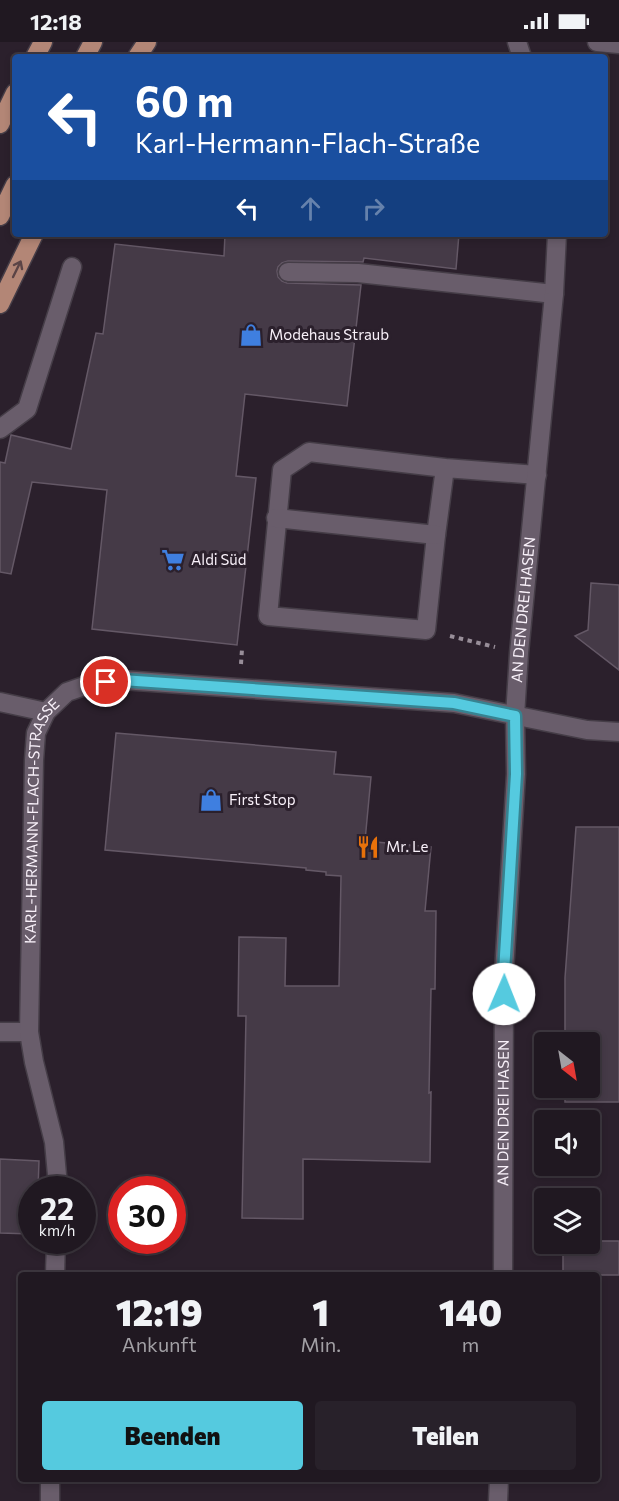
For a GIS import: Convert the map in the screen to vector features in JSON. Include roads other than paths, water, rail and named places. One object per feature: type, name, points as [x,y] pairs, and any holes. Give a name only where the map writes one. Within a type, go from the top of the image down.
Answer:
[{"type":"main road","points":[[0,124],[12,99]]},
{"type":"main road","points":[[0,216],[12,191]]},
{"type":"main road","points":[[0,304],[33,237]]},
{"type":"street","points":[[597,42],[619,44]]},
{"type":"street","name":"AN DEN DREI HASEN","points":[[503,1272],[504,972],[516,774],[515,716],[519,653],[554,294],[556,237]]},
{"type":"street","points":[[0,429],[27,409],[72,267]]},
{"type":"street","points":[[288,272],[358,273],[554,294]]},
{"type":"street","points":[[445,468],[426,630],[268,616],[282,470],[309,452],[445,468],[537,475]]},
{"type":"street","points":[[276,518],[436,534]]},
{"type":"street","name":"KARL-HERMANN-FLACH-STRASSE","points":[[57,1176],[54,1142],[29,1032],[34,760],[36,733],[46,712],[67,692],[90,684],[122,680],[454,703],[587,730],[619,732]]},
{"type":"street","points":[[0,702],[46,712]]},
{"type":"street","points":[[0,1032],[29,1032]]},
{"type":"street","points":[[55,1272],[56,1254]]},
{"type":"street","points":[[50,1482],[50,1501]]},
{"type":"street","points":[[498,1501],[499,1482]]},
{"type":"place","name":"Modehaus Straub","points":[[251,335]]},
{"type":"place","name":"Aldi Süd","points":[[173,560]]},
{"type":"place","name":"First Stop","points":[[211,800]]},
{"type":"place","name":"Mr. Le","points":[[368,847]]}]
